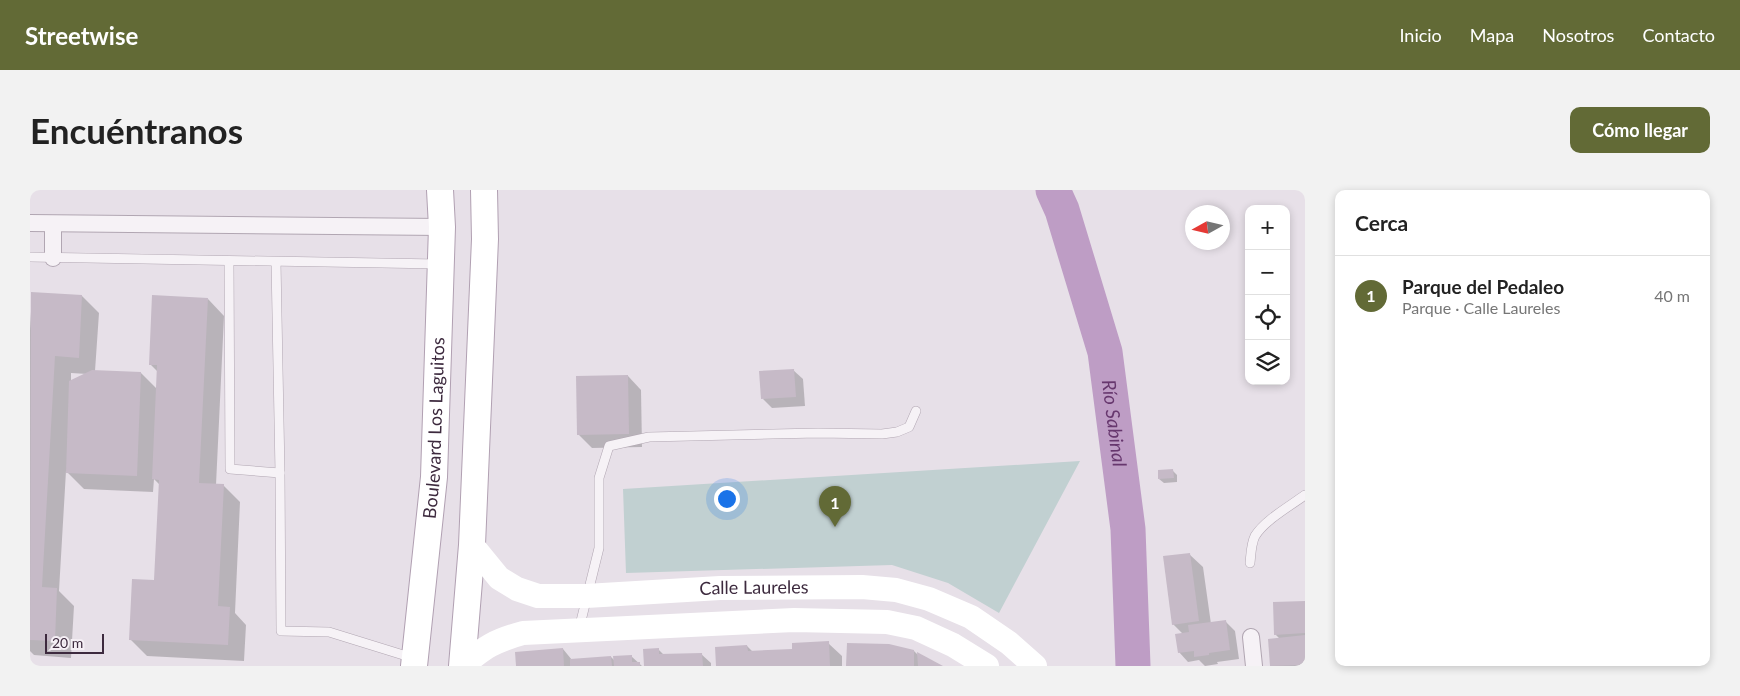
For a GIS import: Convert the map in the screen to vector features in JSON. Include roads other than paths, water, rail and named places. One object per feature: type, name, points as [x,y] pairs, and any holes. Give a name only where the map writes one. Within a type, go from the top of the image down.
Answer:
[{"type":"main road","name":"Boulevard Los Laguitos","points":[[414,662],[434,476],[442,227],[440,190]]},
{"type":"main road","points":[[462,666],[472,545],[485,238],[484,190]]},
{"type":"street","points":[[30,223],[442,227]]},
{"type":"street","points":[[53,224],[53,258]]},
{"type":"street","name":"Calle Laureles","points":[[472,545],[499,578],[518,589],[538,596],[586,596],[720,588],[862,587],[896,590],[929,599],[971,617],[1009,643],[1035,666]]},
{"type":"street","points":[[720,588],[722,623]]},
{"type":"street","name":"Calle Laureles","points":[[462,666],[486,647],[523,632],[794,620],[887,622],[916,628],[954,645],[987,666]]},
{"type":"street","points":[[1251,638],[1254,666]]},
{"type":"lane","points":[[30,258],[441,264]]},
{"type":"lane","points":[[229,261],[230,469],[280,473]]},
{"type":"lane","points":[[276,262],[281,631],[330,632],[414,662]]},
{"type":"lane","points":[[579,630],[599,548],[600,478],[609,446],[649,437],[818,433],[882,434],[910,427],[916,411]]},
{"type":"lane","points":[[1250,563],[1251,548],[1255,537],[1263,527],[1305,495]]},
{"type":"waterway","name":"Río Sabinal","points":[[1053,190],[1062,210],[1105,352],[1128,529],[1133,666]]},
{"type":"place","name":"Parque del Pedaleo","points":[[835,527]]}]
